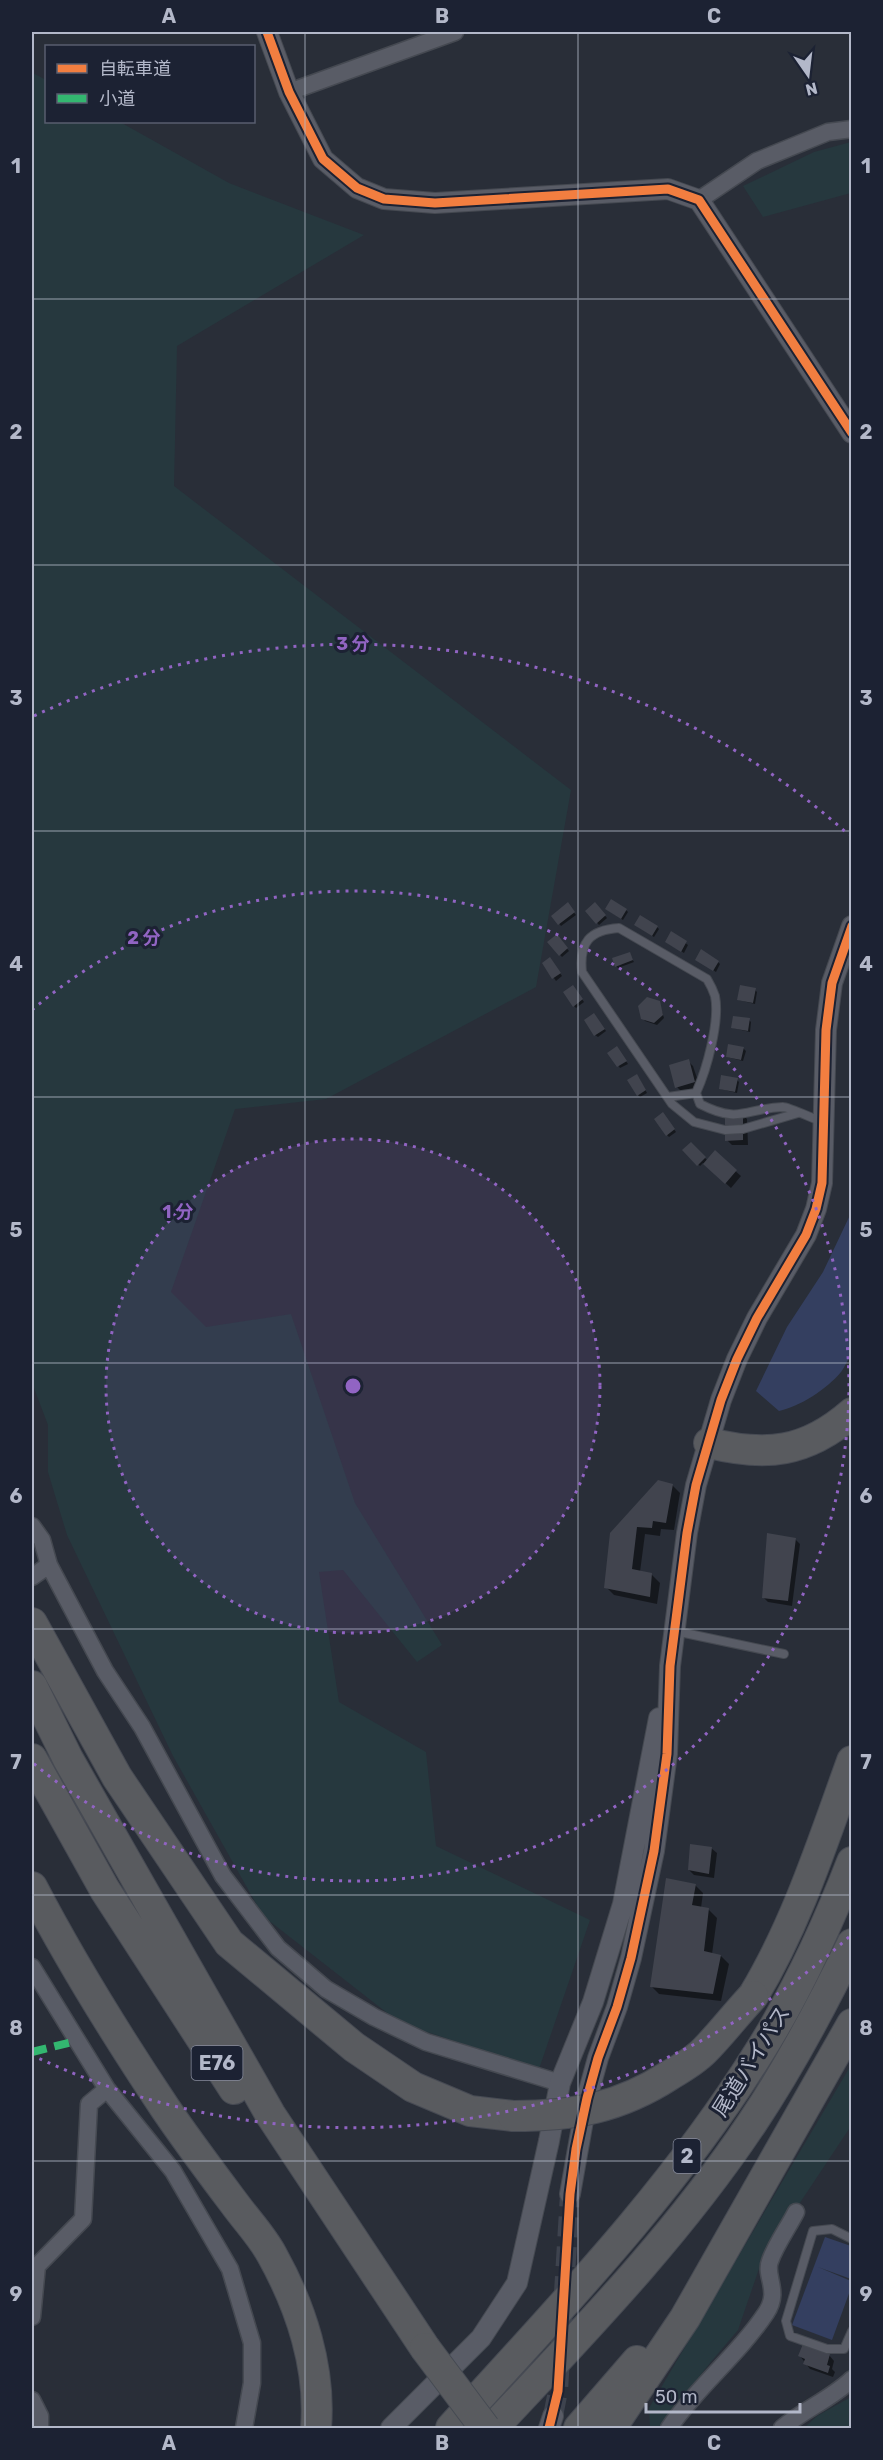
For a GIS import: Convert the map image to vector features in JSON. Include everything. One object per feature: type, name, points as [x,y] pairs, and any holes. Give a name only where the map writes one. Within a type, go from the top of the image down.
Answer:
[{"type":"highway","points":[[709,1443],[739,1450],[765,1452],[792,1447],[815,1438],[852,1413]]},
{"type":"highway","points":[[32,1623],[117,1777],[229,1943],[354,2047],[413,2087],[470,2111],[513,2116],[552,2116],[584,2112],[619,2103],[649,2089],[703,2053],[753,1996],[776,1958],[822,1845],[852,1761]]},
{"type":"highway","name":"E76","points":[[32,1686],[74,1768],[270,2114],[422,2352]]},
{"type":"highway","name":"E76","points":[[32,1759],[105,1890],[169,1990],[257,2123],[422,2352]]},
{"type":"highway","name":"尾道バイパス","points":[[451,2428],[621,2240],[715,2120],[759,2053],[800,1982],[852,1862]]},
{"type":"highway","points":[[32,1887],[64,1949],[118,2038],[189,2143],[271,2253],[299,2312],[312,2360],[318,2410],[316,2428]]},
{"type":"highway","name":"尾道バイパス","points":[[493,2428],[587,2326],[701,2192],[751,2124],[790,2062],[830,1990],[852,1944]]},
{"type":"highway","points":[[611,2428],[685,2318],[852,2024]]},
{"type":"highway","points":[[561,2424],[665,2326],[735,2231]]},
{"type":"highway","points":[[422,2352],[472,2428]]},
{"type":"highway","points":[[422,2352],[486,2428]]},
{"type":"street","points":[[267,32],[289,92],[323,159],[357,188],[384,199],[435,203],[668,189],[699,200],[852,433]]},
{"type":"street","points":[[289,92],[455,32]]},
{"type":"street","points":[[699,200],[758,161],[828,132],[852,129]]},
{"type":"street","points":[[391,2428],[481,2338],[517,2283],[560,2083],[593,2002],[623,1904],[670,1666],[687,1533],[696,1485],[721,1400],[737,1359],[757,1318],[806,1235],[816,1209],[822,1183],[826,1030],[832,983],[852,926]]},
{"type":"street","points":[[32,1526],[42,1540],[49,1565],[105,1671],[142,1726],[223,1876],[278,1948],[326,1989],[384,2022],[426,2042],[560,2083]]},
{"type":"street","points":[[32,1577],[49,1565]]},
{"type":"street","points":[[570,2194],[587,2098],[631,1958],[654,1851],[667,1754],[670,1666]]},
{"type":"street","points":[[32,1967],[107,2089],[173,2170],[230,2269],[252,2343],[252,2383],[244,2428]]},
{"type":"street","points":[[32,2317],[37,2266],[83,2219],[89,2104],[107,2089]]},
{"type":"street","points":[[669,2428],[681,2411],[727,2362],[768,2311],[774,2292],[768,2263],[796,2212]]},
{"type":"street","points":[[782,2428],[801,2412],[839,2390],[852,2379]]},
{"type":"street","points":[[32,2400],[40,2416],[40,2428]]},
{"type":"lane","points":[[798,1113],[743,1129],[725,1130],[694,1122],[668,1097],[582,972],[580,955],[586,940],[603,929],[619,928],[707,979],[714,993],[716,1009],[706,1069],[696,1093],[700,1104],[724,1115],[743,1115],[786,1107],[824,1122]]},
{"type":"lane","points":[[668,1097],[696,1093]]},
{"type":"lane","points":[[675,1630],[784,1654]]},
{"type":"lane","points":[[852,2238],[832,2229],[813,2231],[786,2321],[790,2336],[827,2349],[844,2349],[852,2331]]},
{"type":"shaded area","points":[[32,59],[33,73],[45,79],[45,123],[122,123],[229,183],[364,235],[177,346],[174,486],[571,790],[536,987],[326,1099],[235,1109],[171,1292],[206,1327],[291,1314],[355,1503],[442,1645],[417,1662],[343,1570],[319,1572],[339,1702],[426,1752],[436,1846],[590,1920],[539,2069],[400,2023],[263,1916],[173,1756],[67,1535],[48,1472],[48,1425],[32,1383]]},
{"type":"shaded area","points":[[851,142],[851,193],[763,217],[743,186],[814,152]]},
{"type":"shaded area","points":[[851,2065],[851,2126],[762,2260],[738,2330],[659,2428],[650,2428],[649,2408]]},
{"type":"shaded area","points":[[851,2397],[851,2428],[804,2428],[817,2416]]},
{"type":"water","points":[[851,1213],[851,1356],[841,1372],[821,1391],[795,1406],[779,1411],[756,1391],[787,1327],[823,1272]]},
{"type":"water","points":[[825,2237],[851,2246],[851,2279],[818,2267],[851,2281],[851,2288],[832,2340],[792,2325]]},
{"type":"building","points":[[611,899],[627,909],[621,919],[605,909]]},
{"type":"building","points":[[568,902],[575,912],[558,925],[551,916]]},
{"type":"building","points":[[595,902],[606,915],[596,924],[585,911]]},
{"type":"building","points":[[640,915],[658,926],[652,936],[634,925]]},
{"type":"building","points":[[671,931],[687,941],[681,952],[665,942]]},
{"type":"building","points":[[557,934],[568,948],[559,956],[547,942]]},
{"type":"building","points":[[701,949],[719,961],[713,971],[695,960]]},
{"type":"building","points":[[630,952],[633,960],[615,967],[612,958]]},
{"type":"building","points":[[550,957],[561,973],[552,979],[542,963]]},
{"type":"building","points":[[573,985],[583,999],[573,1007],[563,992]]},
{"type":"building","points":[[740,985],[756,988],[753,1003],[737,1000]]},
{"type":"building","points":[[647,997],[660,1001],[663,1015],[654,1023],[641,1019],[638,1006]]},
{"type":"building","points":[[594,1013],[605,1029],[594,1036],[584,1020]]},
{"type":"building","points":[[733,1016],[750,1018],[748,1031],[731,1028]]},
{"type":"building","points":[[728,1044],[744,1047],[741,1060],[726,1057]]},
{"type":"building","points":[[617,1046],[627,1061],[617,1067],[607,1053]]},
{"type":"building","points":[[689,1059],[695,1082],[675,1088],[669,1065]]},
{"type":"building","points":[[637,1074],[646,1090],[637,1096],[627,1080]]},
{"type":"building","points":[[721,1075],[738,1078],[735,1092],[719,1089]]},
{"type":"building","points":[[663,1112],[675,1129],[666,1136],[654,1119]]},
{"type":"building","points":[[725,1112],[743,1112],[743,1140],[725,1141]]},
{"type":"building","points":[[691,1142],[706,1157],[697,1166],[682,1150]]},
{"type":"building","points":[[715,1150],[737,1170],[725,1184],[703,1164]]},
{"type":"building","points":[[658,1480],[673,1484],[666,1523],[653,1521],[652,1528],[637,1527],[632,1569],[652,1573],[650,1597],[604,1588],[610,1533]]},
{"type":"building","points":[[767,1533],[796,1538],[788,1601],[762,1598]]},
{"type":"building","points":[[690,1844],[712,1847],[709,1874],[688,1870]]},
{"type":"building","points":[[666,1878],[696,1884],[692,1905],[709,1908],[704,1951],[721,1955],[713,1994],[650,1987]]},
{"type":"building","points":[[803,2344],[830,2354],[827,2365],[830,2366],[828,2373],[803,2364],[805,2359],[798,2356]]},
{"type":"tunnel","points":[[553,2416],[558,2391],[570,2194]]},
{"type":"marked path","points":[[32,2052],[76,2041]]},
{"type":"cycle path","points":[[267,32],[289,92],[323,159],[357,188],[384,199],[435,203],[668,189],[699,200],[852,433]]},
{"type":"cycle path","points":[[549,2428],[558,2391],[570,2194],[576,2149],[598,2058],[617,2007],[631,1958],[654,1851],[667,1754],[670,1666],[687,1533],[696,1485],[721,1400],[737,1359],[757,1318],[806,1235],[816,1209],[822,1183],[826,1030],[832,983],[852,926]]}]
